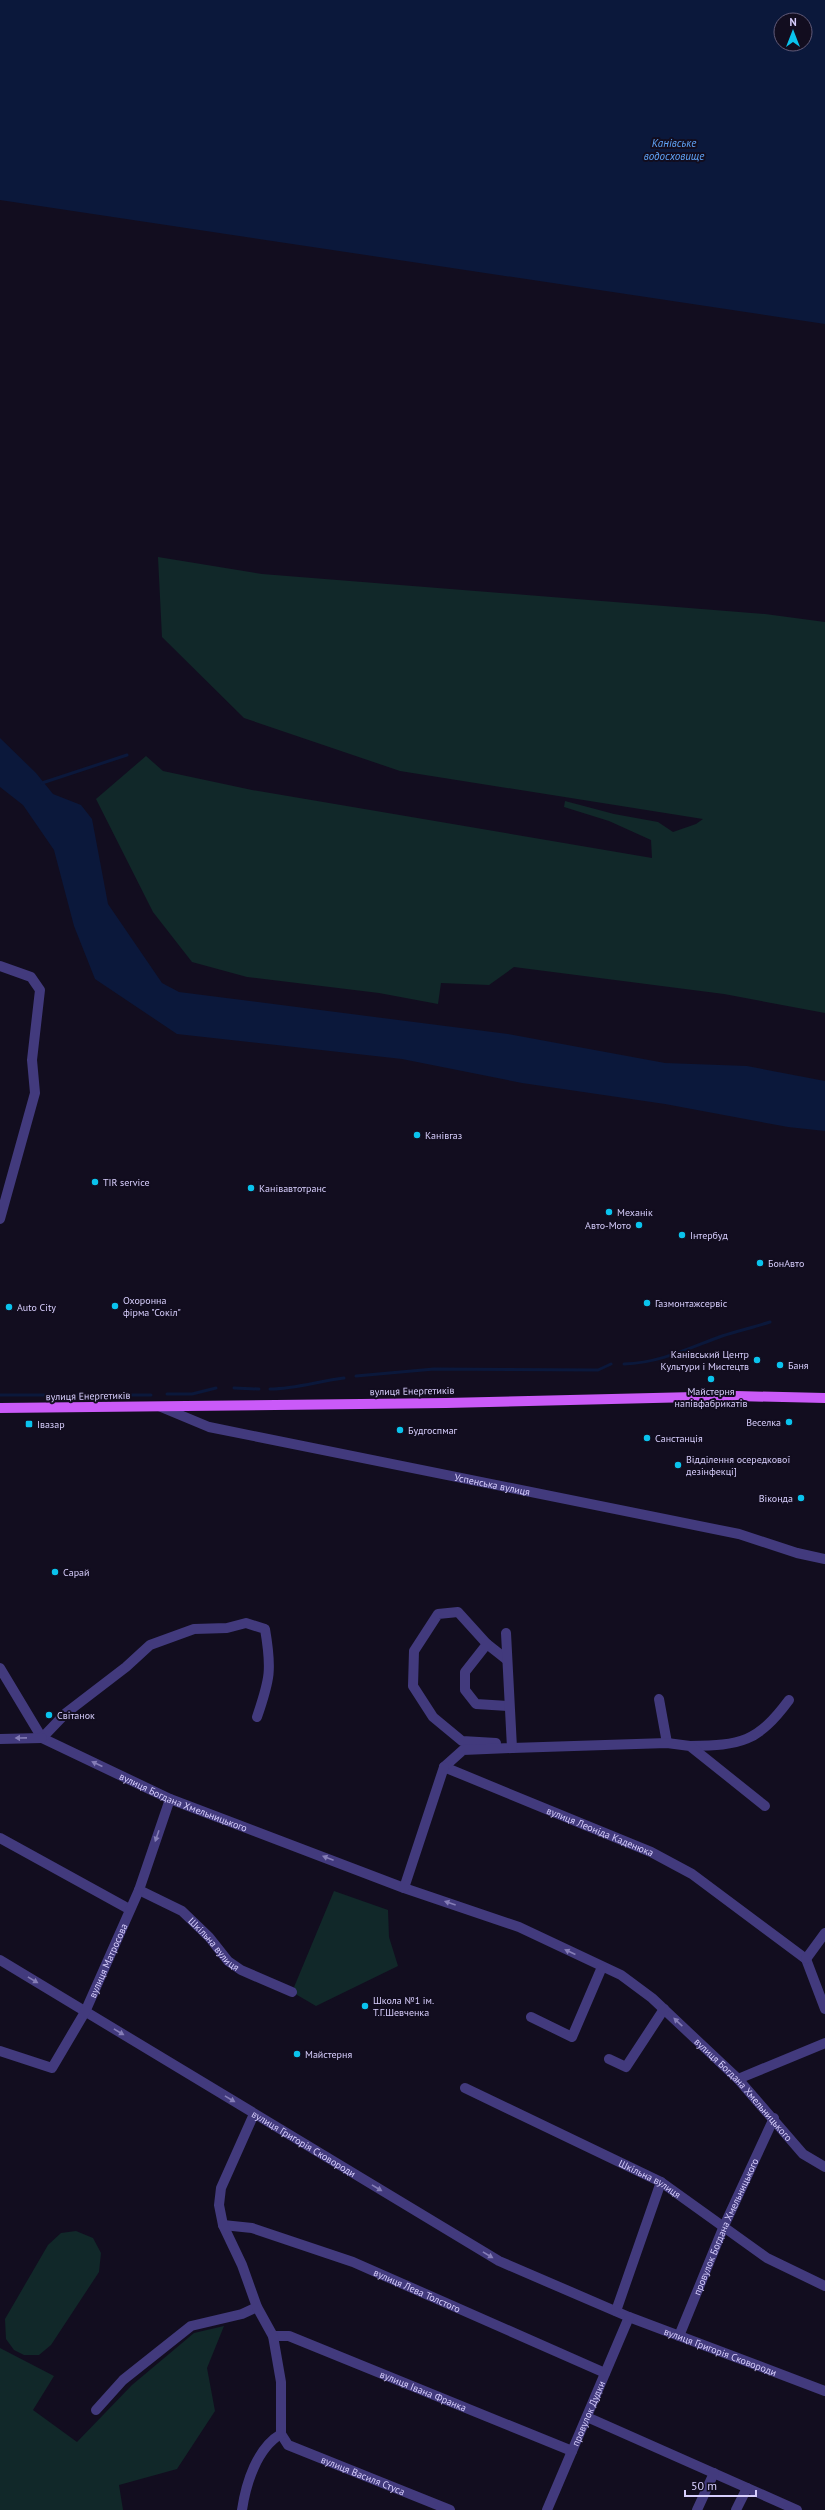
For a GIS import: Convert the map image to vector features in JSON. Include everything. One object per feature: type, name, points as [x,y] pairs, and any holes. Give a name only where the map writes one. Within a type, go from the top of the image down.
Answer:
[{"type":"main road","name":"вулиця Енергетиків","points":[[0,1408],[160,1407],[736,1396],[825,1398]]},
{"type":"street","points":[[0,966],[31,977],[40,990],[32,1060],[35,1093],[0,1219]]},
{"type":"street","name":"Успенська вулиця","points":[[160,1407],[209,1427],[739,1534],[797,1553],[825,1559]]},
{"type":"street","points":[[496,1743],[462,1742],[433,1718],[413,1686],[414,1650],[438,1614],[458,1612],[487,1644],[506,1659]]},
{"type":"street","points":[[0,1738],[42,1738],[66,1713],[126,1667],[150,1645],[194,1629],[227,1628],[246,1623],[265,1629],[270,1660],[269,1681],[257,1718]]},
{"type":"street","points":[[506,1633],[508,1706],[512,1748]]},
{"type":"street","points":[[487,1644],[465,1672],[465,1690],[476,1704],[508,1706]]},
{"type":"street","points":[[0,1668],[42,1738]]},
{"type":"street","points":[[658,1699],[667,1743]]},
{"type":"street","points":[[404,1888],[444,1767],[463,1750],[667,1743],[690,1746],[719,1745],[748,1739],[771,1723],[789,1700]]},
{"type":"street","name":"вулиця Богдана Хмельницького","points":[[42,1738],[170,1799],[404,1888],[519,1927],[621,1975],[664,2009],[738,2079],[774,2118],[803,2154],[825,2167]]},
{"type":"street","points":[[690,1746],[765,1806]]},
{"type":"street","name":"вулиця Леоніда Каденюка","points":[[444,1767],[651,1852],[692,1874],[806,1959]]},
{"type":"street","points":[[139,1890],[170,1799]]},
{"type":"street","points":[[0,1838],[129,1909]]},
{"type":"street","name":"вулиця Матросова","points":[[0,2051],[52,2068],[85,2012],[129,1909],[139,1890]]},
{"type":"street","name":"Шкільна вулиця","points":[[139,1890],[182,1911],[209,1937],[228,1961],[240,1970],[292,1992]]},
{"type":"street","points":[[825,1933],[806,1959],[825,2009]]},
{"type":"street","name":"вулиця Григорія Сковороди","points":[[0,1960],[499,2262],[629,2317],[825,2391]]},
{"type":"street","points":[[531,2017],[572,2037],[602,1967]]},
{"type":"street","points":[[609,2059],[626,2067],[664,2009]]},
{"type":"street","points":[[738,2079],[825,2043]]},
{"type":"street","name":"Шкільна вулиця","points":[[465,2088],[661,2182],[724,2226],[766,2258],[825,2286]]},
{"type":"street","points":[[242,2510],[245,2487],[268,2441],[281,2434],[281,2382],[273,2336],[257,2307],[242,2265],[223,2225],[218,2205],[221,2188],[254,2114]]},
{"type":"street","name":"провулок Богдана Хмельницького","points":[[679,2336],[724,2226],[774,2118]]},
{"type":"street","points":[[616,2311],[661,2182]]},
{"type":"street","name":"вулиця Лева Толстого","points":[[223,2225],[252,2228],[353,2262],[605,2373]]},
{"type":"street","points":[[96,2410],[123,2380],[191,2326],[242,2314],[257,2307]]},
{"type":"street","name":"провулок Дудки","points":[[547,2510],[629,2317]]},
{"type":"street","name":"вулиця Івана Франка","points":[[273,2336],[289,2336],[572,2451]]},
{"type":"street","points":[[587,2416],[797,2510]]},
{"type":"street","name":"вулиця Василя Стуса","points":[[281,2434],[288,2445],[450,2510]]},
{"type":"street","points":[[697,2510],[714,2473]]},
{"type":"street","points":[[736,2510],[747,2488]]},
{"type":"green space","points":[[158,557],[262,574],[765,614],[825,622],[825,1013],[724,994],[514,967],[489,985],[441,983],[438,1004],[379,993],[247,977],[192,962],[153,912],[96,799],[146,756],[163,771],[252,790],[652,858],[651,840],[609,821],[564,807],[565,801],[614,814],[658,822],[673,832],[696,824],[703,819],[400,771],[244,718],[162,637]]},
{"type":"green space","points":[[334,1891],[388,1910],[389,1937],[398,1966],[316,2006],[292,1992]]},
{"type":"green space","points":[[76,2231],[93,2238],[101,2253],[99,2272],[51,2345],[39,2355],[24,2355],[14,2350],[6,2339],[5,2319],[48,2245],[61,2233]]},
{"type":"green space","points":[[224,2326],[207,2368],[215,2411],[177,2469],[119,2485],[123,2510],[0,2510],[0,2348],[54,2376],[33,2410],[77,2442],[132,2385],[194,2333]]},
{"type":"water","name":"Канівське водосховище","points":[[0,0],[825,0],[825,324],[0,200]]},
{"type":"water","points":[[0,738],[36,773],[53,794],[81,805],[92,819],[108,904],[162,983],[179,992],[508,1034],[665,1063],[747,1066],[825,1081],[825,1131],[788,1127],[665,1104],[522,1083],[402,1059],[177,1034],[95,979],[74,926],[54,850],[23,805],[0,787]]},
{"type":"waterway","points":[[42,783],[127,755]]},
{"type":"waterway","points":[[624,1364],[662,1358],[722,1336],[770,1322]]},
{"type":"waterway","points":[[356,1376],[434,1369],[598,1370],[611,1364]]},
{"type":"waterway","points":[[270,1389],[289,1388],[344,1378]]},
{"type":"waterway","points":[[167,1394],[192,1394],[216,1388]]},
{"type":"waterway","points":[[234,1388],[259,1389]]},
{"type":"waterway","points":[[0,1395],[151,1395]]},
{"type":"place","name":"Канівгаз","points":[[417,1135]]},
{"type":"place","name":"TIR service","points":[[95,1182]]},
{"type":"place","name":"Канівавтотранс","points":[[251,1188]]},
{"type":"place","name":"Механік","points":[[609,1212]]},
{"type":"place","name":"Авто-Мото","points":[[639,1225]]},
{"type":"place","name":"Інтербуд","points":[[682,1235]]},
{"type":"place","name":"БонАвто","points":[[760,1263]]},
{"type":"place","name":"Газмонтажсервіс","points":[[647,1303]]},
{"type":"place","name":"Охоронна фірма \"Сокіл\"","points":[[115,1306]]},
{"type":"place","name":"Auto City","points":[[9,1307]]},
{"type":"place","name":"Канівський Центр Культури і Мистецтв","points":[[757,1360]]},
{"type":"place","name":"Баня","points":[[780,1365]]},
{"type":"place","name":"Майстерня напівфабрикатів","points":[[711,1379]]},
{"type":"place","name":"Веселка","points":[[789,1422]]},
{"type":"place","name":"Івазар","points":[[29,1424]]},
{"type":"place","name":"Будгоспмаг","points":[[400,1430]]},
{"type":"place","name":"Санстанція","points":[[647,1438]]},
{"type":"place","name":"Відділення осередкової дезінфекці]","points":[[678,1465]]},
{"type":"place","name":"Віконда","points":[[801,1498]]},
{"type":"place","name":"Сарай","points":[[55,1572]]},
{"type":"place","name":"Світанок","points":[[49,1715]]},
{"type":"place","name":"Школа №1 ім. Т.Г.Шевченка","points":[[365,2006]]},
{"type":"place","name":"Майстерня","points":[[297,2054]]}]
